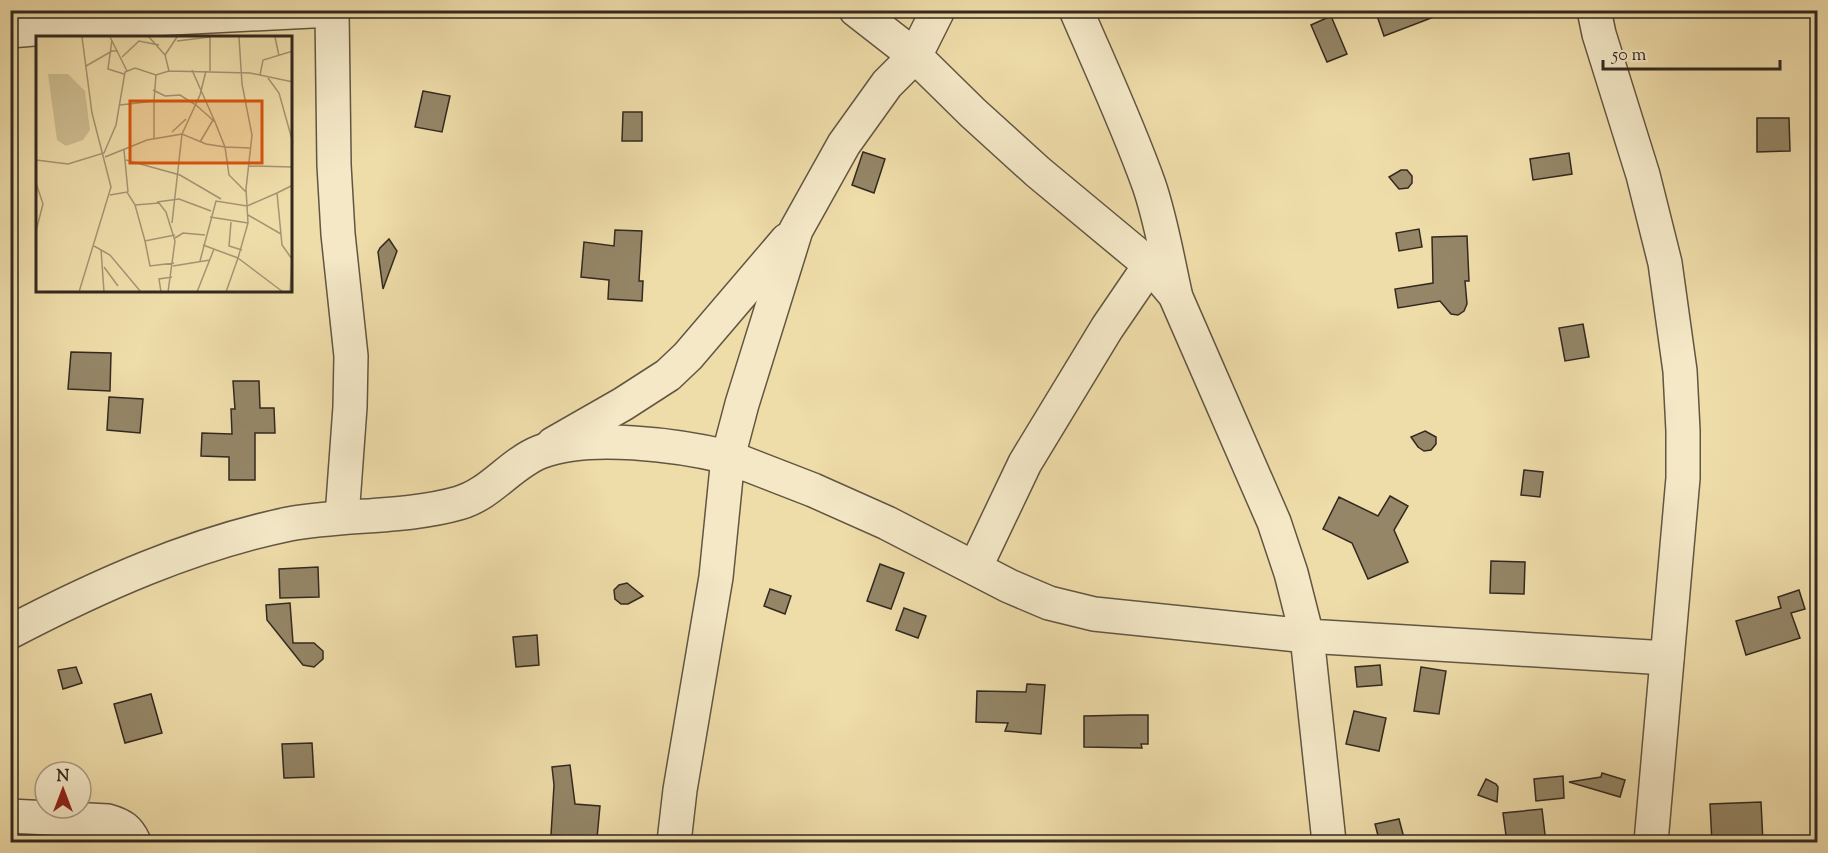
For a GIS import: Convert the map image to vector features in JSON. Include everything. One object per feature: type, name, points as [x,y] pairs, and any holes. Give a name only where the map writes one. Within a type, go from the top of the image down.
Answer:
[{"type":"street","points":[[856,10],[915,56],[1038,172],[1150,265],[1175,295]]},
{"type":"street","points":[[10,632],[63,605],[151,567],[238,536],[291,524],[435,508],[461,502],[480,494],[539,453],[668,375],[688,356],[796,230],[844,144],[887,84],[915,56],[938,10]]},
{"type":"street","points":[[1076,10],[1131,137],[1149,186],[1162,231],[1175,295],[1274,522],[1291,573],[1307,636],[1329,843]]},
{"type":"street","points":[[1594,10],[1599,34],[1643,175],[1665,263],[1680,371],[1683,478],[1650,843]]},
{"type":"street","points":[[10,31],[152,19],[332,11],[334,177],[351,356],[350,407],[342,517]]},
{"type":"street","points":[[674,843],[680,790],[716,577],[728,457],[796,230]]},
{"type":"street","points":[[975,568],[1024,463],[1107,328],[1150,265]]},
{"type":"street","points":[[539,453],[567,446],[602,443],[686,447],[728,457],[813,490],[887,523],[1039,599],[1072,610],[1094,614],[1307,636],[1667,658]]},
{"type":"street","points":[[10,816],[108,821],[129,830],[134,843]]},
{"type":"building","points":[[1375,10],[1447,10],[1447,12],[1384,36]]},
{"type":"building","points":[[1331,16],[1347,54],[1327,62],[1311,25]]},
{"type":"building","points":[[423,91],[450,96],[442,132],[415,127]]},
{"type":"building","points":[[623,112],[642,112],[642,141],[622,141]]},
{"type":"building","points":[[1757,118],[1789,118],[1790,151],[1757,152]]},
{"type":"building","points":[[863,152],[885,159],[874,193],[852,185]]},
{"type":"building","points":[[1569,153],[1572,174],[1533,180],[1530,159]]},
{"type":"building","points":[[1401,170],[1407,170],[1412,176],[1412,183],[1408,188],[1399,189],[1389,177]]},
{"type":"building","points":[[1419,229],[1422,247],[1399,251],[1396,233]]},
{"type":"building","points":[[615,230],[642,231],[639,281],[643,281],[642,301],[608,299],[609,280],[581,277],[584,242],[614,246]]},
{"type":"building","points":[[1467,236],[1469,281],[1465,281],[1467,304],[1464,311],[1458,315],[1451,314],[1440,301],[1398,308],[1395,289],[1433,283],[1432,237]]},
{"type":"building","points":[[389,239],[397,251],[383,289],[378,252]]},
{"type":"building","points":[[1583,324],[1589,357],[1565,361],[1559,328]]},
{"type":"building","points":[[71,352],[111,353],[110,391],[68,389]]},
{"type":"building","points":[[233,381],[259,381],[260,408],[274,408],[275,433],[255,433],[255,480],[229,480],[229,457],[201,456],[202,433],[232,434],[231,409],[235,409]]},
{"type":"building","points":[[109,397],[143,399],[140,433],[107,430]]},
{"type":"building","points":[[1425,431],[1436,437],[1436,444],[1431,450],[1424,451],[1411,437]]},
{"type":"building","points":[[1524,470],[1543,472],[1540,497],[1521,495]]},
{"type":"building","points":[[1390,496],[1408,506],[1394,530],[1408,562],[1368,579],[1352,543],[1323,529],[1339,497],[1378,516]]},
{"type":"building","points":[[1491,561],[1525,562],[1524,594],[1490,593]]},
{"type":"building","points":[[880,564],[904,573],[891,609],[867,601]]},
{"type":"building","points":[[318,567],[319,597],[280,598],[279,569]]},
{"type":"building","points":[[627,583],[643,596],[628,604],[621,604],[615,599],[614,590],[619,585]]},
{"type":"building","points":[[770,589],[791,596],[785,614],[764,606]]},
{"type":"building","points":[[1799,590],[1805,609],[1791,613],[1800,638],[1746,655],[1736,621],[1781,608],[1778,597]]},
{"type":"building","points":[[290,603],[293,643],[314,643],[323,651],[323,659],[314,667],[303,665],[267,620],[266,605]]},
{"type":"building","points":[[904,608],[926,616],[918,638],[896,630]]},
{"type":"building","points":[[537,635],[539,665],[516,667],[513,637]]},
{"type":"building","points":[[1380,665],[1382,685],[1357,687],[1355,667]]},
{"type":"building","points":[[76,667],[82,683],[63,689],[58,670]]},
{"type":"building","points":[[1421,667],[1446,671],[1439,714],[1414,711]]},
{"type":"building","points":[[1027,684],[1045,685],[1041,734],[1005,731],[1008,723],[976,722],[977,691],[1026,692]]},
{"type":"building","points":[[151,694],[162,733],[125,743],[114,704]]},
{"type":"building","points":[[1354,711],[1386,718],[1379,751],[1346,744]]},
{"type":"building","points":[[1148,715],[1148,744],[1141,744],[1142,748],[1084,747],[1084,716]]},
{"type":"building","points":[[312,743],[314,777],[284,778],[282,744]]},
{"type":"building","points":[[570,765],[575,804],[600,806],[597,838],[551,835],[554,785],[552,767]]},
{"type":"building","points":[[1602,773],[1625,780],[1620,797],[1569,782],[1601,777]]},
{"type":"building","points":[[1563,776],[1564,798],[1536,801],[1534,779]]},
{"type":"building","points":[[1486,779],[1498,787],[1497,802],[1478,795]]},
{"type":"building","points":[[1761,802],[1763,843],[1712,843],[1710,804]]},
{"type":"building","points":[[1542,809],[1546,843],[1507,843],[1503,813]]},
{"type":"building","points":[[1399,819],[1404,838],[1380,843],[1375,824]]}]
